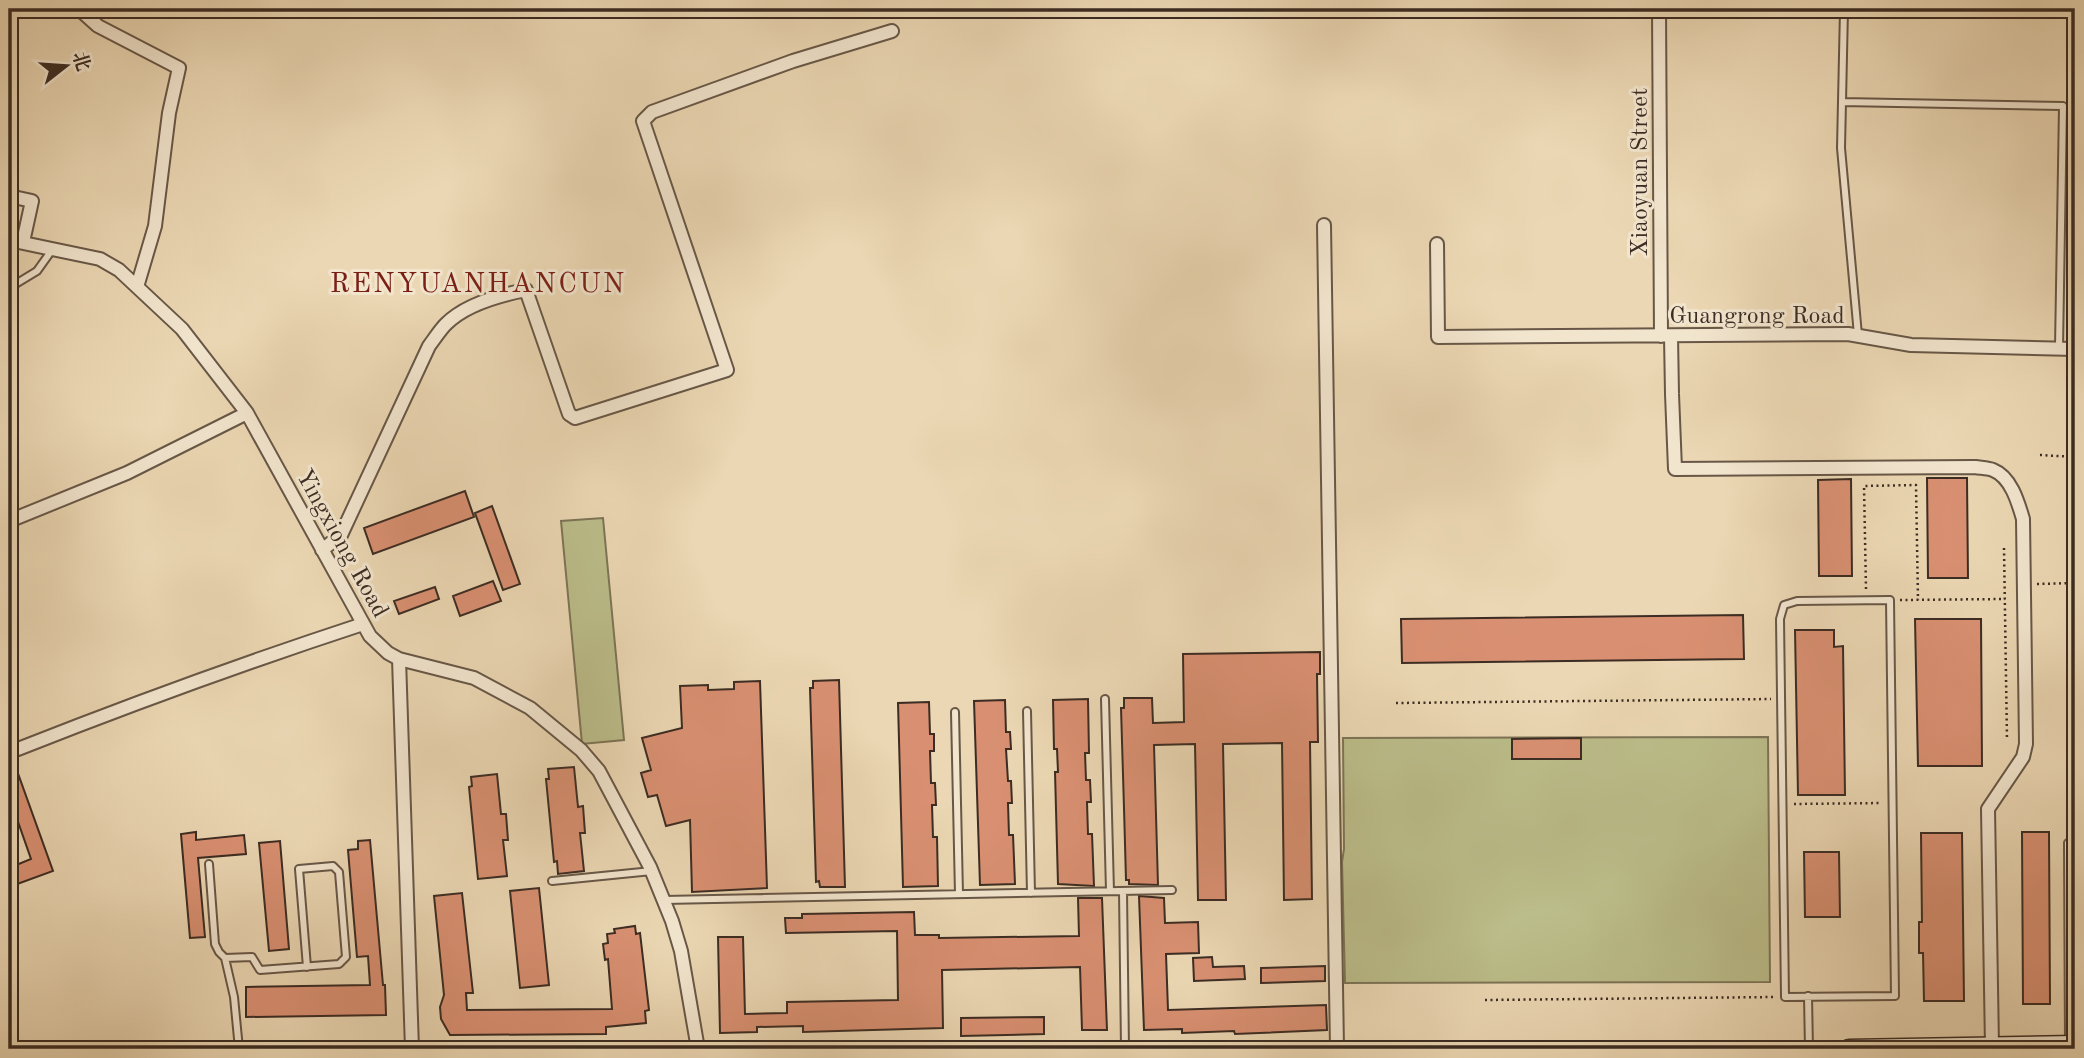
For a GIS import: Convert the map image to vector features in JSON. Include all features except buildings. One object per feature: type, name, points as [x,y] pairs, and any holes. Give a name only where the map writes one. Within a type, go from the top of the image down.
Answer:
[{"type":"main road","points":[[1849,1049],[2072,1045]]},
{"type":"street","points":[[79,9],[98,26],[179,68],[169,113],[155,226],[136,287]]},
{"type":"street","name":"Xiaoyuan Street","points":[[1659,9],[1666,336],[1675,468],[1975,467],[1995,471],[2008,482],[2023,519],[2024,584]]},
{"type":"street","points":[[322,550],[341,535],[429,346],[446,323],[464,310],[526,290],[569,414],[575,418],[727,370],[643,121],[652,111],[793,61],[892,31]]},
{"type":"street","points":[[9,196],[32,201],[23,242]]},
{"type":"street","points":[[1324,225],[1336,1049]]},
{"type":"street","name":"Yingxiong Road","points":[[9,240],[100,259],[119,270],[181,329],[247,413],[370,636],[388,653],[399,659],[474,678],[503,692],[530,708],[580,750],[599,771],[652,871],[664,900],[681,951],[698,1049]]},
{"type":"street","name":"Guangrong Road","points":[[1437,244],[1438,337],[1848,334],[1911,345],[2075,349]]},
{"type":"street","points":[[9,521],[127,473],[247,413]]},
{"type":"street","points":[[1992,1046],[1988,809],[2023,757],[2026,744],[2024,584]]},
{"type":"street","points":[[13,750],[119,709],[363,624]]},
{"type":"street","points":[[399,659],[412,1049]]},
{"type":"lane","points":[[1844,9],[1842,148],[1858,336]]},
{"type":"lane","points":[[1842,102],[2063,106],[2059,348]]},
{"type":"lane","points":[[9,288],[37,271],[53,249]]},
{"type":"lane","points":[[1866,600],[1890,600],[1895,996],[1785,997],[1780,619],[1784,605],[1797,601],[1866,600]]},
{"type":"lane","points":[[1105,699],[1110,891]]},
{"type":"lane","points":[[1027,711],[1031,893]]},
{"type":"lane","points":[[955,712],[959,894]]},
{"type":"lane","points":[[2068,843],[2072,1045]]},
{"type":"lane","points":[[209,864],[215,944],[225,958],[234,997],[239,1049]]},
{"type":"lane","points":[[225,958],[252,957],[260,970],[307,967],[339,964],[346,957],[339,872],[333,866],[299,869],[307,967]]},
{"type":"lane","points":[[552,881],[652,871]]},
{"type":"lane","points":[[664,900],[1172,890]]},
{"type":"lane","points":[[1123,891],[1125,1049]]},
{"type":"lane","points":[[1808,996],[1809,1049]]},
{"type":"path","points":[[2040,455],[2075,457]]},
{"type":"path","points":[[1866,600],[1864,486],[1916,485],[1918,600]]},
{"type":"path","points":[[2004,548],[2007,740]]},
{"type":"path","points":[[2024,584],[2075,583]]},
{"type":"path","points":[[1890,600],[2005,599]]},
{"type":"path","points":[[1396,704],[1781,699]]},
{"type":"path","points":[[1782,804],[1893,803]]},
{"type":"path","points":[[1485,1000],[1785,997]]},
{"type":"green space","points":[[603,518],[624,740],[582,744],[561,521]]},
{"type":"green space","points":[[1768,737],[1770,982],[1345,983],[1343,738]]},
{"type":"district","name":"RENYUANHANCUN","points":[[478,282]]}]
